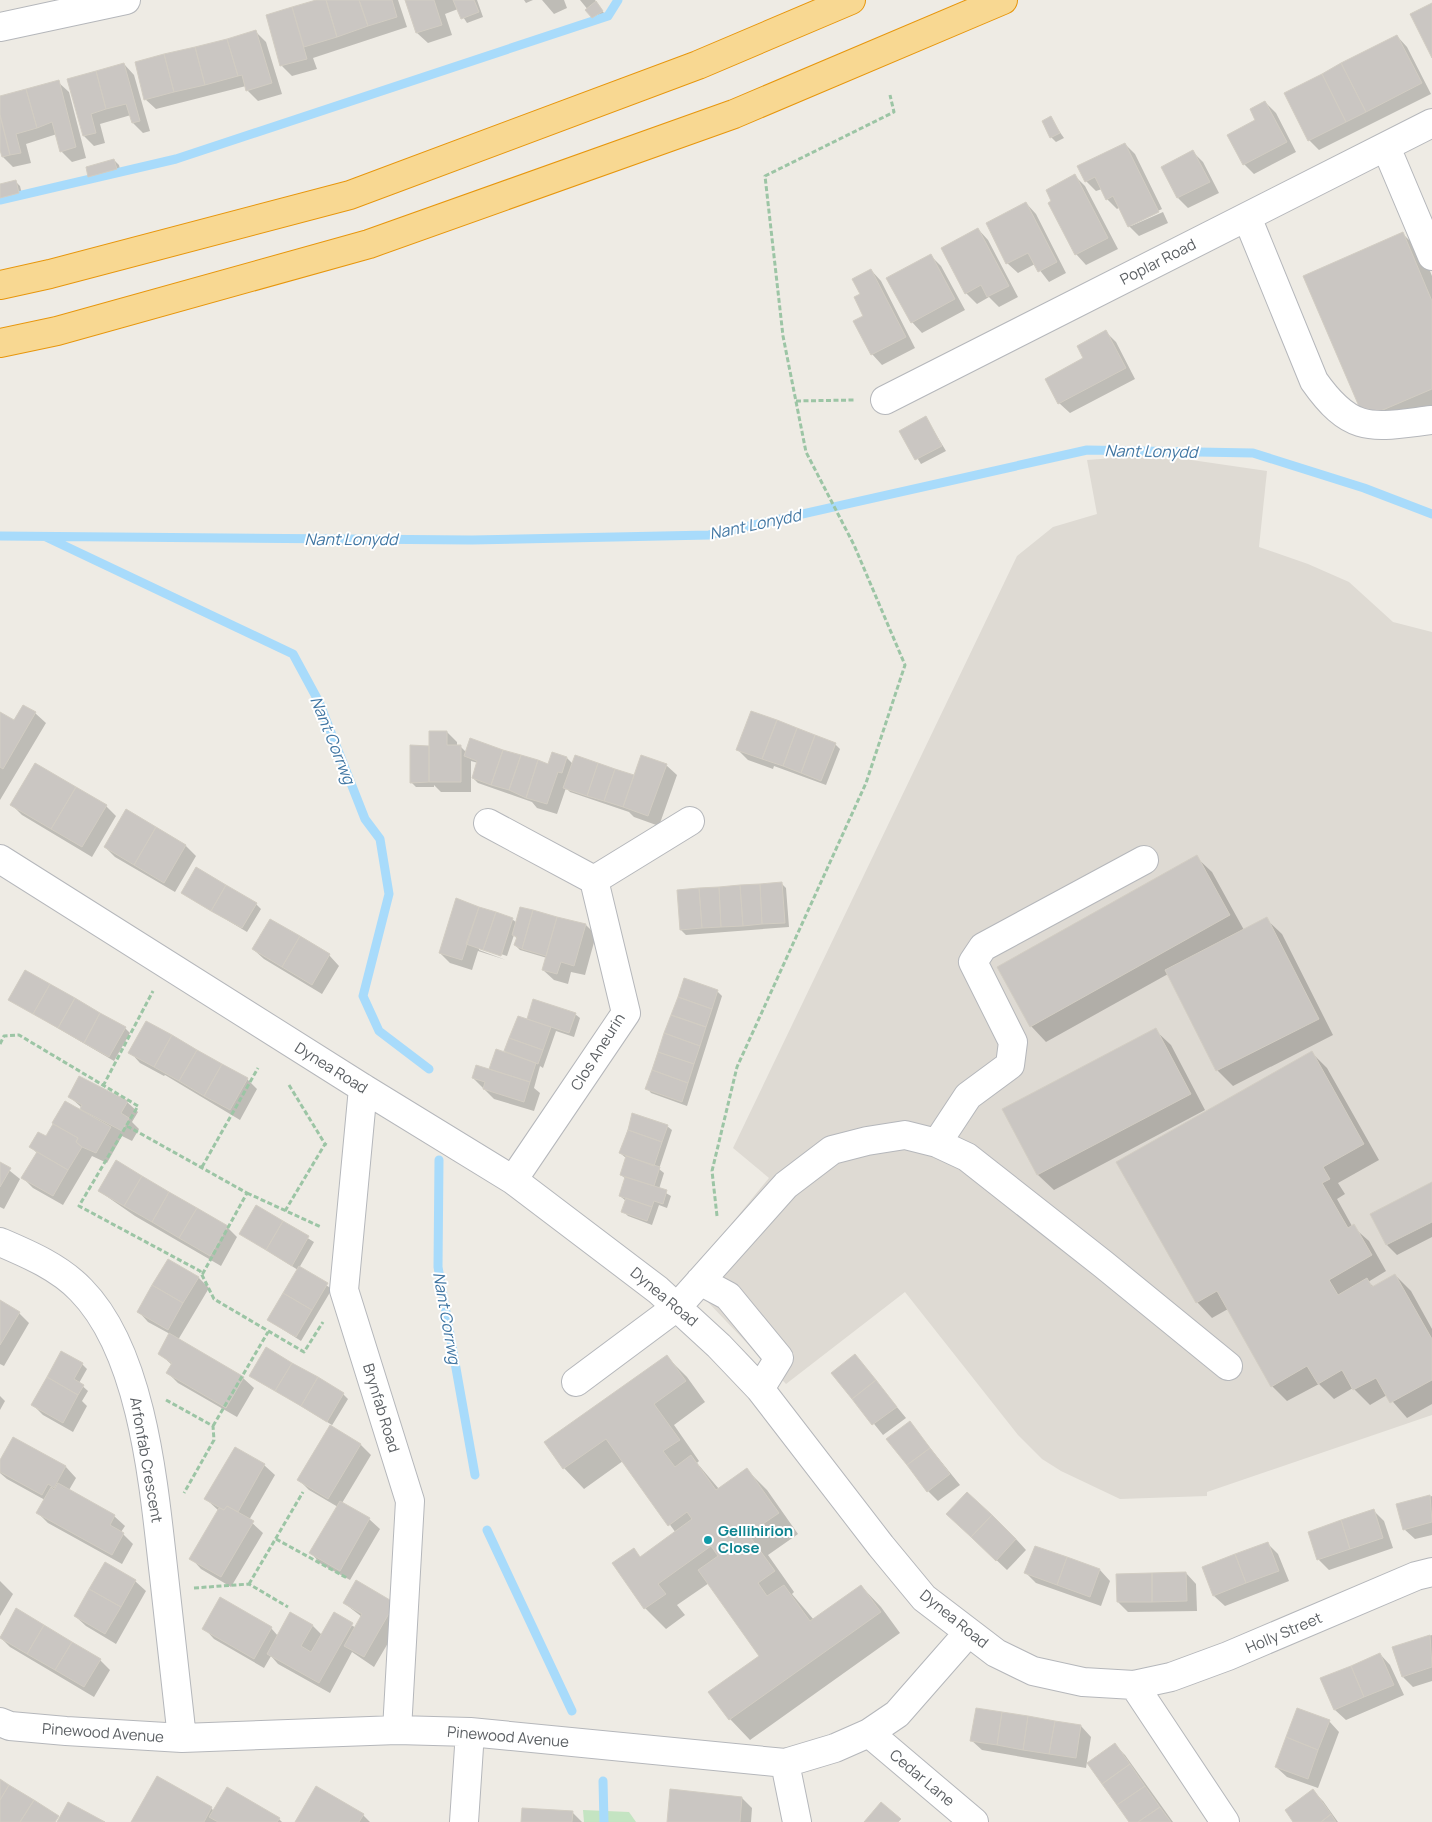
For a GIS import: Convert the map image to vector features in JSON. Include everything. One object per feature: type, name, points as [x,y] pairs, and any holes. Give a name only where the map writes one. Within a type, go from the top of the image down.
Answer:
[{"type":"highway","points":[[0,285],[50,274],[350,196],[698,65],[851,0]]},
{"type":"highway","points":[[0,344],[57,331],[369,244],[734,114],[1003,0]]},
{"type":"street","points":[[0,27],[126,0]]},
{"type":"street","name":"Poplar Road","points":[[885,400],[1432,123]]},
{"type":"street","points":[[1386,146],[1432,256]]},
{"type":"street","points":[[1246,217],[1314,381],[1327,400],[1357,423],[1379,427],[1432,420]]},
{"type":"street","points":[[488,823],[594,880],[690,821]]},
{"type":"street","name":"Dynea Road","points":[[0,859],[363,1088],[513,1180],[678,1306],[760,1389],[924,1598],[968,1633],[996,1653],[1033,1671],[1083,1682],[1134,1685]]},
{"type":"street","points":[[937,1143],[968,1096],[1010,1065],[1013,1042],[973,962],[983,947],[1144,860]]},
{"type":"street","name":"Clos Aneurin","points":[[513,1180],[626,1013],[594,880]]},
{"type":"street","name":"Brynfab Road","points":[[363,1088],[349,1241],[345,1261],[344,1290],[410,1501],[397,1730]]},
{"type":"street","points":[[576,1382],[678,1306],[786,1185],[832,1150],[866,1141],[906,1135],[937,1143],[967,1157],[1228,1366]]},
{"type":"street","name":"Arfonfab Crescent","points":[[0,1242],[39,1258],[81,1289],[111,1331],[135,1395],[158,1518],[182,1738]]},
{"type":"street","points":[[700,1281],[728,1296],[779,1358],[760,1389]]},
{"type":"street","name":"Holly Street","points":[[1134,1685],[1171,1677],[1228,1656],[1416,1576],[1432,1572]]},
{"type":"street","name":"Pinewood Avenue","points":[[0,1722],[10,1726],[66,1731],[182,1738],[397,1730],[470,1732],[785,1763],[835,1748],[869,1733],[897,1714],[968,1633]]},
{"type":"street","points":[[1134,1685],[1225,1822]]},
{"type":"street","points":[[464,1822],[470,1732]]},
{"type":"street","name":"Cedar Lane","points":[[869,1733],[974,1822]]},
{"type":"street","points":[[785,1763],[797,1822]]},
{"type":"path","points":[[718,1220],[712,1171],[737,1067],[866,783],[905,665],[847,532],[806,452],[783,336],[766,176],[894,112],[890,94]]},
{"type":"path","points":[[796,401],[885,400]]},
{"type":"path","points":[[103,1086],[167,965]]},
{"type":"path","points":[[0,1044],[4,1036],[19,1035],[138,1106],[79,1206],[200,1270],[214,1299],[304,1352],[344,1290]]},
{"type":"path","points":[[202,1167],[258,1068]]},
{"type":"path","points":[[289,1085],[325,1144],[356,1157]]},
{"type":"path","points":[[127,1126],[247,1193],[349,1241]]},
{"type":"path","points":[[285,1210],[325,1144]]},
{"type":"path","points":[[202,1275],[247,1193]]},
{"type":"path","points":[[158,1518],[177,1506],[214,1440],[213,1426],[268,1332]]},
{"type":"path","points":[[135,1395],[158,1395],[213,1426]]},
{"type":"path","points":[[249,1584],[303,1492]]},
{"type":"path","points":[[276,1539],[347,1578]]},
{"type":"path","points":[[166,1591],[249,1584],[288,1607]]},
{"type":"shaded area","points":[[1127,457],[1171,459],[1171,457],[1267,471],[1259,547],[1308,564],[1349,582],[1393,622],[1432,632],[1432,1415],[1207,1492],[1207,1496],[1120,1499],[1061,1471],[1042,1459],[1018,1435],[905,1292],[786,1384],[686,1279],[769,1178],[733,1148],[1017,556],[1053,527],[1097,514],[1087,460]]},
{"type":"green space","points":[[583,1810],[629,1812],[636,1822],[584,1822]]},
{"type":"building","points":[[316,0],[326,0],[337,37],[304,47],[292,7]]},
{"type":"building","points":[[326,0],[359,0],[368,26],[337,37]]},
{"type":"building","points":[[359,0],[392,0],[397,17],[368,26]]},
{"type":"building","points":[[405,0],[434,0],[442,25],[416,33]]},
{"type":"building","points":[[453,0],[474,0],[479,12],[461,19]]},
{"type":"building","points":[[596,1],[603,11],[592,18],[585,10]]},
{"type":"building","points":[[1432,3],[1432,58],[1410,14]]},
{"type":"building","points":[[292,7],[307,59],[280,66],[266,15]]},
{"type":"building","points":[[256,30],[272,83],[246,91],[242,75],[238,76],[227,39]]},
{"type":"building","points":[[1397,35],[1422,83],[1366,112],[1341,63]]},
{"type":"building","points":[[227,39],[238,76],[205,85],[195,47]]},
{"type":"building","points":[[195,47],[205,85],[174,92],[164,54]]},
{"type":"building","points":[[164,54],[174,92],[144,100],[135,62]]},
{"type":"building","points":[[124,63],[140,121],[132,123],[126,104],[106,109],[96,71]]},
{"type":"building","points":[[1341,63],[1366,112],[1346,122],[1322,74]]},
{"type":"building","points":[[96,71],[106,109],[91,114],[96,133],[83,136],[67,79]]},
{"type":"building","points":[[1322,74],[1346,122],[1308,141],[1284,93]]},
{"type":"building","points":[[59,80],[76,147],[60,152],[52,122],[37,128],[26,89]]},
{"type":"building","points":[[26,89],[37,128],[16,134],[21,153],[10,155],[0,115],[0,96]]},
{"type":"building","points":[[1265,101],[1287,142],[1243,165],[1227,135],[1255,120],[1250,109]]},
{"type":"building","points":[[0,115],[10,155],[2,157],[0,150]]},
{"type":"building","points":[[1051,116],[1060,133],[1050,138],[1042,121]]},
{"type":"building","points":[[1125,143],[1159,212],[1128,227],[1113,196],[1106,200],[1095,177],[1085,182],[1077,166]]},
{"type":"building","points":[[1193,150],[1210,182],[1177,198],[1161,167]]},
{"type":"building","points":[[114,159],[117,169],[88,177],[86,167]]},
{"type":"building","points":[[1075,174],[1108,238],[1075,255],[1048,203],[1051,201],[1046,190]]},
{"type":"building","points":[[16,180],[19,193],[0,198],[0,184]]},
{"type":"building","points":[[1026,202],[1057,262],[1038,272],[1028,253],[1006,264],[986,223]]},
{"type":"building","points":[[978,228],[1009,286],[987,297],[981,285],[965,294],[941,248]]},
{"type":"building","points":[[1403,232],[1432,301],[1432,389],[1364,418],[1303,276]]},
{"type":"building","points":[[931,254],[955,299],[911,323],[886,278]]},
{"type":"building","points":[[871,269],[906,337],[871,355],[853,321],[863,316],[854,297],[860,294],[852,279]]},
{"type":"building","points":[[1106,330],[1126,368],[1058,404],[1045,379],[1083,358],[1077,346]]},
{"type":"building","points":[[926,416],[942,446],[915,460],[899,431]]},
{"type":"building","points":[[23,705],[36,712],[3,769],[0,767],[0,712],[14,720]]},
{"type":"building","points":[[751,711],[777,720],[762,759],[736,750]]},
{"type":"building","points":[[777,720],[797,728],[783,766],[762,759]]},
{"type":"building","points":[[797,728],[815,735],[801,773],[783,766]]},
{"type":"building","points":[[429,731],[447,731],[447,745],[461,745],[461,782],[429,782]]},
{"type":"building","points":[[815,735],[836,743],[821,781],[801,773]]},
{"type":"building","points":[[470,738],[503,750],[491,785],[472,778],[477,761],[464,756]]},
{"type":"building","points":[[410,745],[429,746],[429,782],[410,783]]},
{"type":"building","points":[[503,750],[521,755],[509,790],[491,785]]},
{"type":"building","points":[[552,752],[567,757],[562,773],[558,772],[547,804],[526,798],[538,760],[548,764]]},
{"type":"building","points":[[521,755],[538,760],[526,798],[509,790]]},
{"type":"building","points":[[575,755],[598,763],[587,796],[563,788]]},
{"type":"building","points":[[641,755],[667,764],[648,816],[623,807]]},
{"type":"building","points":[[35,763],[76,787],[51,829],[10,805]]},
{"type":"building","points":[[598,763],[615,769],[604,801],[587,796]]},
{"type":"building","points":[[615,769],[634,775],[623,807],[604,801]]},
{"type":"building","points":[[76,787],[107,805],[82,847],[51,829]]},
{"type":"building","points":[[126,809],[156,827],[134,865],[104,847]]},
{"type":"building","points":[[156,827],[186,845],[164,883],[134,865]]},
{"type":"building","points":[[1197,855],[1230,915],[1030,1027],[997,967]]},
{"type":"building","points":[[196,867],[226,885],[211,911],[181,893]]},
{"type":"building","points":[[782,882],[785,923],[762,924],[760,884]]},
{"type":"building","points":[[760,884],[762,924],[743,926],[740,885]]},
{"type":"building","points":[[226,885],[257,903],[242,928],[211,911]]},
{"type":"building","points":[[740,885],[743,926],[721,927],[719,887]]},
{"type":"building","points":[[719,887],[721,927],[702,928],[699,888]]},
{"type":"building","points":[[699,888],[702,928],[680,930],[677,890]]},
{"type":"building","points":[[456,898],[479,907],[462,960],[439,953]]},
{"type":"building","points":[[479,907],[496,912],[483,950],[466,944]]},
{"type":"building","points":[[520,907],[533,910],[522,949],[514,945],[517,937],[512,935]]},
{"type":"building","points":[[533,910],[557,917],[546,956],[522,949]]},
{"type":"building","points":[[496,912],[513,918],[501,956],[483,950]]},
{"type":"building","points":[[557,917],[586,924],[574,966],[561,962],[557,974],[542,970]]},
{"type":"building","points":[[1267,917],[1319,1019],[1216,1071],[1165,970]]},
{"type":"building","points":[[270,919],[300,936],[282,967],[252,949]]},
{"type":"building","points":[[300,936],[330,954],[312,985],[282,967]]},
{"type":"building","points":[[25,970],[50,984],[33,1014],[8,1000]]},
{"type":"building","points":[[684,978],[718,990],[712,1009],[678,997]]},
{"type":"building","points":[[50,984],[75,998],[58,1028],[33,1014]]},
{"type":"building","points":[[678,997],[712,1009],[706,1027],[671,1015]]},
{"type":"building","points":[[75,998],[100,1013],[84,1043],[58,1028]]},
{"type":"building","points":[[533,999],[576,1013],[569,1033],[527,1019]]},
{"type":"building","points":[[100,1013],[126,1027],[109,1057],[84,1043]]},
{"type":"building","points":[[671,1015],[706,1027],[700,1046],[664,1033]]},
{"type":"building","points":[[518,1016],[551,1027],[543,1050],[509,1038]]},
{"type":"building","points":[[146,1021],[172,1035],[154,1067],[128,1053]]},
{"type":"building","points":[[1156,1028],[1191,1094],[1037,1175],[1002,1109]]},
{"type":"building","points":[[664,1033],[700,1046],[694,1064],[658,1052]]},
{"type":"building","points":[[172,1035],[197,1050],[179,1081],[154,1067]]},
{"type":"building","points":[[509,1038],[543,1050],[538,1064],[504,1051]]},
{"type":"building","points":[[496,1049],[536,1063],[530,1082],[489,1069]]},
{"type":"building","points":[[197,1050],[222,1064],[204,1096],[179,1081]]},
{"type":"building","points":[[1312,1051],[1364,1144],[1323,1167],[1330,1179],[1322,1183],[1348,1228],[1354,1224],[1372,1255],[1329,1280],[1338,1295],[1367,1278],[1372,1287],[1395,1274],[1432,1339],[1432,1380],[1390,1403],[1376,1378],[1353,1390],[1342,1370],[1318,1384],[1307,1366],[1271,1387],[1217,1291],[1196,1303],[1116,1162]]},
{"type":"building","points":[[658,1052],[694,1064],[688,1083],[652,1070]]},
{"type":"building","points":[[222,1064],[248,1078],[230,1110],[204,1096]]},
{"type":"building","points":[[476,1065],[530,1082],[524,1102],[483,1089],[485,1082],[472,1078]]},
{"type":"building","points":[[652,1070],[688,1083],[682,1102],[645,1089]]},
{"type":"building","points":[[79,1076],[128,1101],[121,1113],[129,1118],[122,1131],[80,1109],[82,1105],[68,1097]]},
{"type":"building","points":[[65,1101],[111,1127],[96,1153],[82,1147],[76,1142],[78,1138],[52,1123]]},
{"type":"building","points":[[632,1113],[668,1125],[662,1142],[628,1130]]},
{"type":"building","points":[[53,1124],[78,1138],[76,1142],[82,1147],[68,1170],[29,1147],[38,1132],[46,1136]]},
{"type":"building","points":[[628,1130],[662,1142],[654,1166],[619,1153]]},
{"type":"building","points":[[37,1152],[68,1170],[53,1196],[21,1178]]},
{"type":"building","points":[[626,1156],[660,1167],[654,1186],[620,1175]]},
{"type":"building","points":[[116,1160],[142,1176],[124,1206],[98,1191]]},
{"type":"building","points":[[0,1162],[11,1168],[0,1187]]},
{"type":"building","points":[[142,1176],[169,1192],[152,1222],[124,1206]]},
{"type":"building","points":[[625,1177],[667,1190],[663,1204],[654,1201],[652,1207],[619,1196]]},
{"type":"building","points":[[1432,1182],[1432,1222],[1386,1245],[1370,1214]]},
{"type":"building","points":[[169,1192],[197,1208],[179,1238],[152,1222]]},
{"type":"building","points":[[626,1198],[652,1207],[647,1221],[621,1212]]},
{"type":"building","points":[[256,1205],[283,1221],[266,1250],[239,1234]]},
{"type":"building","points":[[197,1208],[228,1226],[210,1256],[179,1238]]},
{"type":"building","points":[[283,1221],[309,1236],[292,1266],[266,1250]]},
{"type":"building","points":[[168,1259],[199,1277],[183,1303],[152,1285]]},
{"type":"building","points":[[299,1266],[328,1283],[312,1310],[283,1293]]},
{"type":"building","points":[[152,1285],[183,1303],[168,1330],[137,1312]]},
{"type":"building","points":[[283,1293],[312,1310],[296,1337],[267,1320]]},
{"type":"building","points":[[0,1300],[20,1312],[0,1345]]},
{"type":"building","points":[[169,1333],[244,1377],[226,1408],[166,1373],[172,1363],[158,1354]]},
{"type":"building","points":[[266,1347],[292,1363],[275,1391],[249,1376]]},
{"type":"building","points":[[61,1351],[83,1363],[74,1379],[84,1385],[78,1395],[47,1377]]},
{"type":"building","points":[[855,1354],[876,1380],[852,1399],[831,1373]]},
{"type":"building","name":"Gellihirion Close","points":[[667,1355],[686,1381],[654,1404],[680,1440],[663,1451],[675,1467],[691,1455],[716,1490],[747,1468],[779,1513],[748,1534],[775,1571],[758,1583],[767,1596],[784,1585],[810,1621],[861,1585],[881,1612],[729,1720],[708,1692],[759,1656],[698,1570],[718,1556],[711,1546],[658,1584],[666,1594],[644,1609],[612,1563],[634,1548],[640,1557],[692,1519],[687,1512],[668,1526],[606,1439],[563,1469],[544,1442]]},
{"type":"building","points":[[292,1363],[318,1377],[301,1406],[275,1391]]},
{"type":"building","points":[[47,1377],[78,1395],[63,1423],[31,1405]]},
{"type":"building","points":[[318,1377],[344,1393],[327,1422],[301,1406]]},
{"type":"building","points":[[876,1380],[897,1407],[872,1425],[852,1399]]},
{"type":"building","points":[[910,1421],[930,1448],[907,1465],[886,1439]]},
{"type":"building","points":[[330,1425],[361,1444],[328,1499],[297,1480]]},
{"type":"building","points":[[13,1437],[66,1466],[54,1488],[48,1484],[42,1495],[0,1472],[0,1460]]},
{"type":"building","points":[[235,1447],[265,1464],[238,1512],[227,1506],[224,1510],[204,1499]]},
{"type":"building","points":[[930,1448],[950,1474],[927,1492],[907,1465]]},
{"type":"building","points":[[58,1483],[115,1515],[110,1525],[124,1533],[112,1555],[36,1513],[51,1487],[54,1490]]},
{"type":"building","points":[[967,1492],[992,1515],[971,1537],[946,1514]]},
{"type":"building","points":[[1430,1495],[1432,1522],[1403,1530],[1396,1504]]},
{"type":"building","points":[[340,1501],[370,1518],[340,1571],[309,1553]]},
{"type":"building","points":[[227,1506],[254,1521],[221,1577],[189,1559],[219,1508],[224,1510]]},
{"type":"building","points":[[1374,1509],[1383,1538],[1350,1549],[1341,1520]]},
{"type":"building","points":[[992,1515],[1016,1539],[996,1561],[971,1537]]},
{"type":"building","points":[[1341,1520],[1350,1549],[1317,1560],[1308,1532]]},
{"type":"building","points":[[1268,1542],[1279,1571],[1246,1583],[1235,1554]]},
{"type":"building","points":[[1035,1546],[1067,1557],[1057,1585],[1024,1573]]},
{"type":"building","points":[[1235,1554],[1246,1583],[1213,1596],[1202,1567]]},
{"type":"building","points":[[1067,1557],[1100,1569],[1090,1597],[1057,1585]]},
{"type":"building","points":[[105,1562],[136,1580],[121,1607],[89,1589]]},
{"type":"building","points":[[1186,1572],[1187,1601],[1152,1602],[1152,1573]]},
{"type":"building","points":[[1152,1573],[1152,1602],[1117,1602],[1116,1574]]},
{"type":"building","points":[[356,1580],[395,1603],[364,1657],[344,1646],[362,1614],[343,1603]]},
{"type":"building","points":[[89,1589],[121,1607],[105,1634],[74,1616]]},
{"type":"building","points":[[220,1597],[272,1627],[254,1659],[202,1629]]},
{"type":"building","points":[[16,1608],[44,1625],[27,1654],[0,1638]]},
{"type":"building","points":[[290,1612],[313,1625],[301,1646],[311,1652],[334,1612],[353,1623],[319,1683],[267,1654]]},
{"type":"building","points":[[44,1625],[72,1642],[55,1670],[27,1654]]},
{"type":"building","points":[[1430,1635],[1432,1667],[1402,1677],[1392,1647]]},
{"type":"building","points":[[72,1642],[101,1659],[84,1687],[55,1670]]},
{"type":"building","points":[[1380,1653],[1394,1685],[1364,1697],[1351,1666]]},
{"type":"building","points":[[1351,1666],[1364,1697],[1334,1710],[1320,1678]]},
{"type":"building","points":[[976,1708],[1002,1712],[997,1745],[970,1741]]},
{"type":"building","points":[[1297,1708],[1330,1720],[1318,1750],[1286,1737]]},
{"type":"building","points":[[1002,1712],[1028,1716],[1023,1750],[997,1745]]},
{"type":"building","points":[[1028,1716],[1055,1721],[1049,1754],[1023,1750]]},
{"type":"building","points":[[1055,1721],[1081,1725],[1076,1758],[1049,1754]]},
{"type":"building","points":[[1286,1737],[1318,1750],[1308,1779],[1275,1767]]},
{"type":"building","points":[[1115,1743],[1130,1764],[1102,1784],[1087,1763]]},
{"type":"building","points":[[1130,1764],[1145,1786],[1117,1805],[1102,1784]]},
{"type":"building","points":[[157,1776],[212,1807],[204,1822],[131,1822]]},
{"type":"building","points":[[0,1779],[9,1785],[0,1800]]},
{"type":"building","points":[[9,1785],[34,1800],[20,1822],[0,1822],[0,1800]]},
{"type":"building","points":[[316,1786],[364,1814],[359,1822],[295,1822]]},
{"type":"building","points":[[1145,1786],[1160,1807],[1138,1822],[1129,1822],[1117,1805]]},
{"type":"building","points":[[227,1787],[280,1818],[277,1822],[218,1822],[209,1817]]},
{"type":"building","points":[[670,1789],[742,1797],[740,1822],[667,1822]]},
{"type":"building","points":[[1313,1789],[1331,1814],[1321,1822],[1293,1822],[1285,1810]]},
{"type":"building","points":[[34,1800],[59,1816],[55,1822],[20,1822]]},
{"type":"building","points":[[68,1802],[105,1822],[57,1822]]},
{"type":"building","points":[[881,1802],[901,1819],[898,1822],[864,1822]]},
{"type":"building","points":[[1160,1807],[1171,1822],[1138,1822]]},
{"type":"building","points":[[522,1808],[573,1811],[572,1822],[521,1822]]},
{"type":"building","points":[[1331,1814],[1336,1822],[1321,1822]]},
{"type":"waterway","points":[[0,200],[176,159],[608,16],[618,0]]},
{"type":"waterway","name":"Nant Lonydd","points":[[0,536],[472,540],[709,535],[1087,450],[1253,453],[1364,488],[1432,514]]},
{"type":"waterway","name":"Nant Corrwg","points":[[46,537],[293,654],[319,702],[365,819],[380,839],[389,894],[363,996],[379,1031],[429,1069]]},
{"type":"waterway","name":"Nant Corrwg","points":[[439,1160],[438,1267],[475,1475]]},
{"type":"waterway","name":"Nant Corrwg","points":[[487,1530],[572,1711]]},
{"type":"waterway","name":"Nant Corrwg","points":[[603,1781],[604,1822]]},
{"type":"place","name":"Gellihirion Close","points":[[708,1540]]}]
